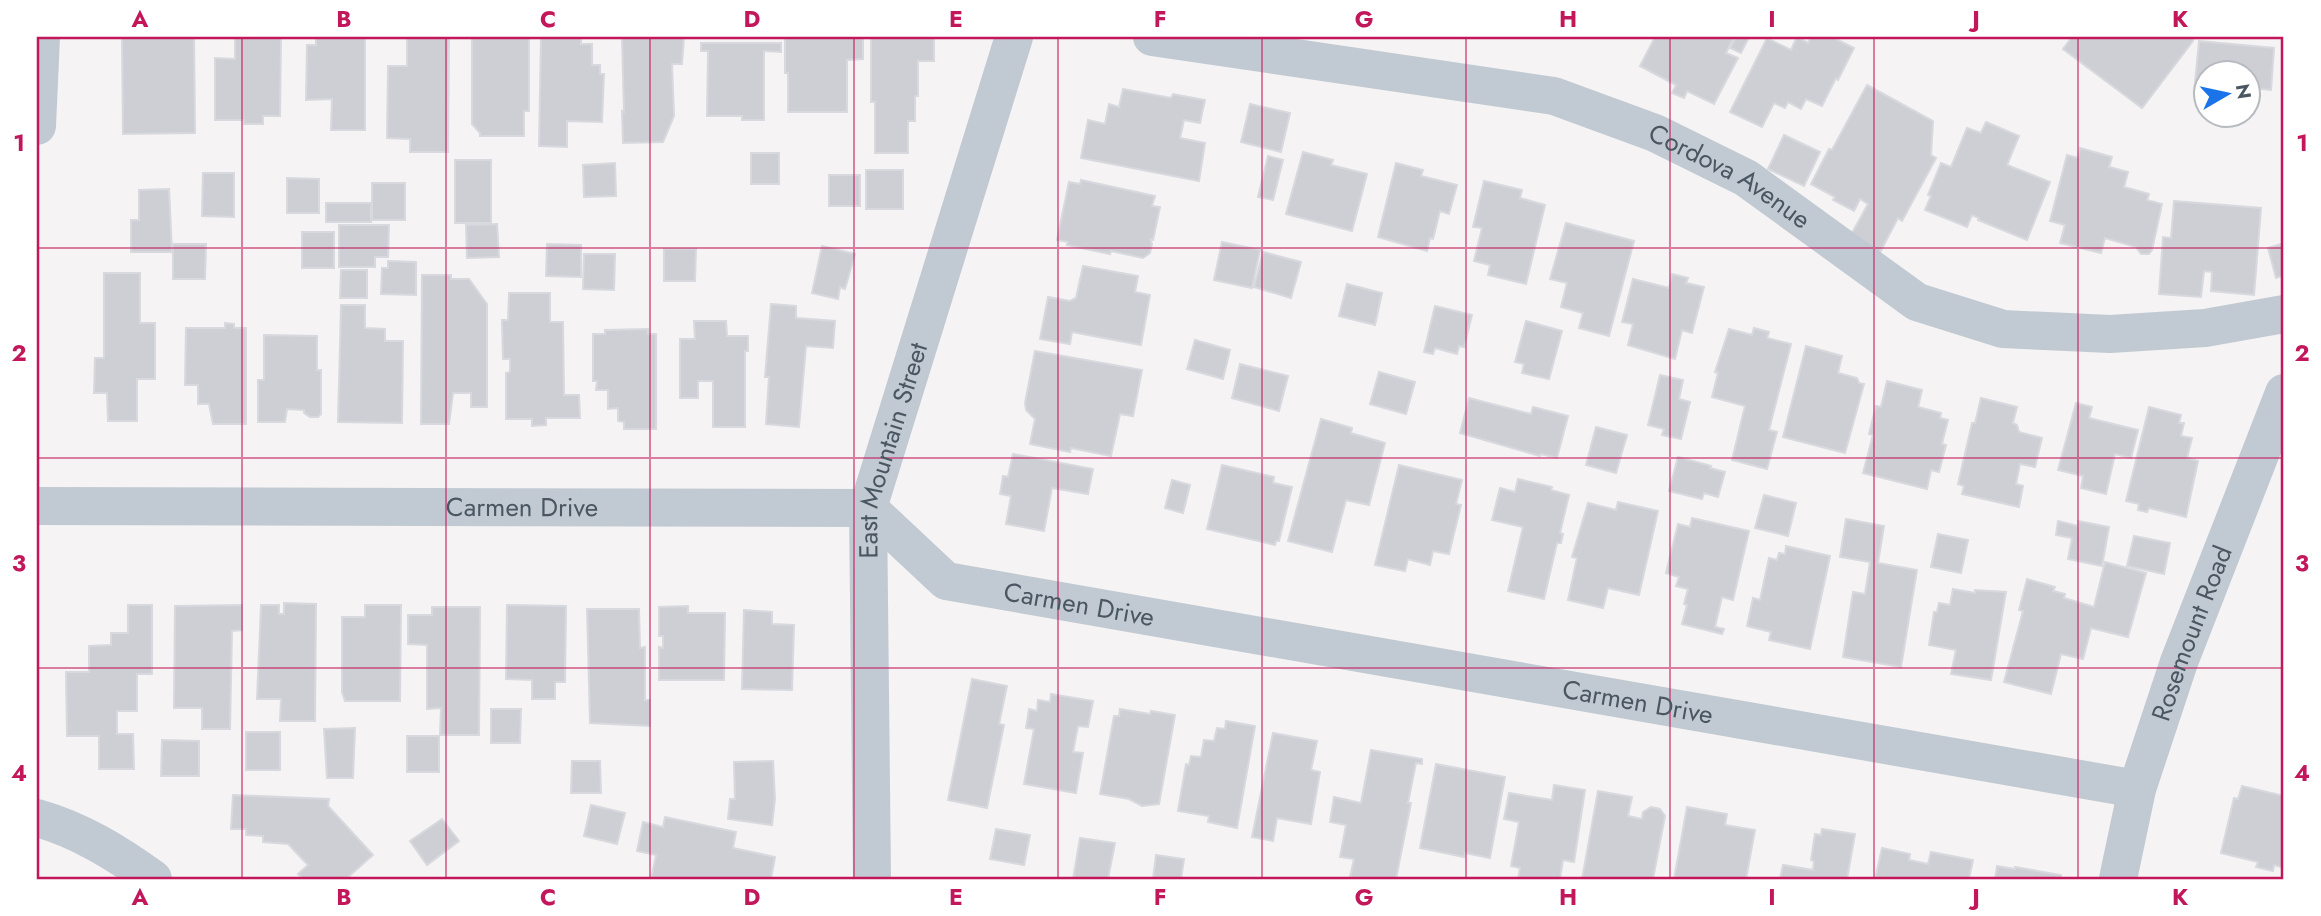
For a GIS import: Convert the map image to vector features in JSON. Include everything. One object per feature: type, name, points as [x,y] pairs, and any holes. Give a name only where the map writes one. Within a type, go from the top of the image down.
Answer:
[{"type":"street","points":[[37,126],[41,37]]},
{"type":"street","name":"East Mountain Street","points":[[872,879],[868,508],[1014,37]]},
{"type":"street","name":"Cordova Avenue","points":[[1152,37],[1554,96],[1655,132],[1746,178],[1917,302],[2003,329],[2110,334],[2205,328],[2284,314]]},
{"type":"street","name":"Rosemount Road","points":[[2118,879],[2137,789],[2179,662],[2284,393]]},
{"type":"street","name":"Carmen Drive","points":[[37,506],[868,508],[946,581],[2137,789]]},
{"type":"street","points":[[37,818],[66,826],[121,857],[153,879]]},
{"type":"building","points":[[122,37],[194,37],[195,133],[123,134]]},
{"type":"building","points":[[235,37],[281,37],[280,116],[263,116],[263,124],[244,124],[244,120],[215,120],[215,58],[235,59]]},
{"type":"building","points":[[316,37],[365,37],[365,130],[331,130],[332,99],[306,100],[307,45],[316,45]]},
{"type":"building","points":[[407,37],[449,37],[448,152],[410,152],[410,139],[387,138],[388,66],[407,66]]},
{"type":"building","points":[[472,37],[529,37],[529,111],[524,111],[524,136],[480,136],[472,124]]},
{"type":"building","points":[[541,37],[581,37],[581,44],[592,44],[592,65],[600,65],[600,74],[604,74],[602,122],[567,121],[567,147],[539,146]]},
{"type":"building","points":[[622,37],[684,37],[682,64],[672,64],[674,116],[663,142],[623,143]]},
{"type":"building","points":[[785,37],[863,37],[863,59],[847,60],[847,112],[788,112]]},
{"type":"building","points":[[871,37],[934,37],[934,61],[918,61],[918,96],[915,96],[915,121],[908,121],[908,153],[875,153],[875,102],[871,102]]},
{"type":"building","points":[[1655,37],[1734,37],[1726,53],[1738,58],[1714,104],[1687,91],[1684,98],[1672,93],[1676,85],[1640,66]]},
{"type":"building","points":[[1736,37],[1749,37],[1741,53],[1730,48]]},
{"type":"building","points":[[1797,37],[1808,43],[1811,37],[1832,37],[1854,48],[1822,106],[1806,99],[1801,109],[1788,102],[1785,108],[1774,103],[1762,127],[1730,112],[1767,38],[1791,50]]},
{"type":"building","points":[[2072,37],[2193,37],[2193,41],[2142,108],[2063,49]]},
{"type":"building","points":[[2199,41],[2274,48],[2271,90],[2262,89],[2262,60],[2197,60]]},
{"type":"building","points":[[701,43],[781,43],[781,52],[764,51],[764,120],[742,120],[742,116],[707,116],[708,51],[701,51]]},
{"type":"building","points":[[1867,85],[1933,121],[1931,155],[1936,158],[1902,221],[1898,218],[1877,258],[1847,242],[1868,204],[1860,199],[1854,211],[1811,184]]},
{"type":"building","points":[[1123,89],[1171,98],[1173,94],[1205,100],[1200,123],[1184,120],[1180,138],[1205,143],[1199,181],[1081,158],[1088,120],[1105,124],[1109,104],[1119,107]]},
{"type":"building","points":[[1250,104],[1290,113],[1281,152],[1241,142]]},
{"type":"building","points":[[1986,122],[2019,136],[2007,165],[2050,182],[2027,240],[1972,215],[1967,227],[1925,210],[1941,163],[1951,167],[1967,128],[1981,133]]},
{"type":"building","points":[[1784,135],[1820,152],[1804,186],[1768,169]]},
{"type":"building","points":[[2080,148],[2112,157],[2109,167],[2128,172],[2124,187],[2149,194],[2147,200],[2162,204],[2149,254],[2141,254],[2136,247],[2105,238],[2101,253],[2060,243],[2065,225],[2050,221],[2067,155],[2078,158]]},
{"type":"building","points":[[1303,152],[1333,160],[1331,165],[1367,174],[1352,231],[1286,214]]},
{"type":"building","points":[[751,153],[779,153],[779,184],[751,184]]},
{"type":"building","points":[[1268,156],[1283,160],[1273,200],[1258,197]]},
{"type":"building","points":[[455,160],[491,160],[491,223],[455,223]]},
{"type":"building","points":[[615,163],[616,196],[584,197],[583,165]]},
{"type":"building","points":[[1396,163],[1423,170],[1421,176],[1457,185],[1449,214],[1440,211],[1427,251],[1378,237]]},
{"type":"building","points":[[866,170],[903,170],[903,209],[866,209]]},
{"type":"building","points":[[203,173],[234,173],[234,217],[202,216]]},
{"type":"building","points":[[829,175],[860,175],[860,206],[829,206]]},
{"type":"building","points":[[287,178],[319,179],[319,213],[287,213]]},
{"type":"building","points":[[1081,180],[1155,196],[1152,206],[1160,207],[1153,240],[1150,239],[1150,253],[1143,258],[1111,251],[1110,254],[1067,245],[1068,242],[1057,240],[1069,182],[1080,184]]},
{"type":"building","points":[[1484,181],[1522,190],[1520,198],[1545,205],[1526,284],[1488,275],[1490,265],[1474,261],[1482,228],[1473,227]]},
{"type":"building","points":[[372,183],[405,183],[405,220],[372,220]]},
{"type":"building","points":[[169,189],[172,252],[131,252],[131,220],[139,220],[139,190]]},
{"type":"building","points":[[2174,201],[2261,208],[2254,295],[2211,291],[2212,272],[2204,271],[2201,297],[2159,294],[2163,237],[2171,238]]},
{"type":"building","points":[[326,203],[371,203],[371,222],[326,222]]},
{"type":"building","points":[[1566,223],[1634,241],[1609,336],[1579,328],[1583,313],[1561,307],[1567,283],[1550,279]]},
{"type":"building","points":[[497,224],[499,257],[467,258],[466,225]]},
{"type":"building","points":[[339,225],[389,225],[388,257],[375,257],[375,267],[339,267]]},
{"type":"building","points":[[302,232],[334,232],[334,268],[302,268]]},
{"type":"building","points":[[1222,242],[1260,250],[1252,288],[1214,280]]},
{"type":"building","points":[[2284,243],[2284,275],[2276,278],[2268,248]]},
{"type":"building","points":[[173,244],[206,244],[205,279],[173,279]]},
{"type":"building","points":[[547,244],[581,245],[581,277],[546,276]]},
{"type":"building","points":[[822,246],[855,254],[845,289],[840,287],[838,299],[812,293]]},
{"type":"building","points":[[664,249],[696,249],[695,281],[664,281]]},
{"type":"building","points":[[1263,252],[1301,262],[1291,298],[1254,287]]},
{"type":"building","points":[[584,254],[615,254],[614,290],[583,289]]},
{"type":"building","points":[[388,261],[416,262],[416,295],[381,294],[382,268],[388,268]]},
{"type":"building","points":[[1083,266],[1138,276],[1135,292],[1150,295],[1141,345],[1072,332],[1070,344],[1040,339],[1048,297],[1070,301],[1076,298]]},
{"type":"building","points":[[341,270],[367,270],[367,298],[340,298]]},
{"type":"building","points":[[104,273],[140,273],[140,323],[155,323],[155,379],[137,379],[137,421],[108,421],[107,393],[94,393],[95,358],[104,358]]},
{"type":"building","points":[[1672,274],[1688,278],[1686,283],[1704,287],[1692,333],[1682,330],[1675,359],[1628,345],[1633,324],[1622,322],[1633,279],[1669,288]]},
{"type":"building","points":[[422,275],[451,275],[451,279],[469,279],[487,304],[487,407],[471,407],[471,393],[453,393],[449,424],[421,424]]},
{"type":"building","points":[[1347,284],[1382,293],[1375,325],[1339,316]]},
{"type":"building","points":[[509,293],[550,293],[550,322],[563,322],[564,395],[579,395],[580,418],[546,418],[546,425],[532,426],[532,419],[506,419],[506,373],[510,372],[510,359],[503,359],[502,320],[508,320]]},
{"type":"building","points":[[771,304],[796,306],[796,318],[835,321],[833,348],[806,346],[799,427],[766,424],[769,377],[765,377]]},
{"type":"building","points":[[341,305],[365,305],[365,328],[385,329],[385,341],[403,341],[402,423],[338,422]]},
{"type":"building","points":[[1435,306],[1472,315],[1464,347],[1459,346],[1457,354],[1435,348],[1433,354],[1424,352]]},
{"type":"building","points":[[694,321],[726,321],[727,336],[748,336],[748,351],[745,351],[745,427],[713,427],[713,381],[698,381],[698,398],[680,398],[680,339],[695,339]]},
{"type":"building","points":[[1526,321],[1562,331],[1549,379],[1522,373],[1524,364],[1515,362]]},
{"type":"building","points":[[225,323],[234,324],[234,328],[246,328],[246,424],[213,424],[209,404],[198,404],[198,385],[185,385],[186,328],[225,328]]},
{"type":"building","points":[[1754,328],[1769,332],[1767,338],[1791,344],[1769,430],[1777,432],[1767,469],[1732,460],[1745,406],[1712,397],[1718,373],[1715,372],[1729,329],[1752,335]]},
{"type":"building","points":[[648,329],[648,334],[656,334],[656,429],[624,429],[624,422],[618,421],[618,408],[608,409],[608,390],[596,390],[597,381],[593,381],[593,334],[605,334],[605,330]]},
{"type":"building","points":[[264,335],[317,336],[317,370],[321,370],[321,414],[318,417],[310,417],[304,410],[287,409],[285,422],[258,422],[258,380],[264,380]]},
{"type":"building","points":[[1195,340],[1230,350],[1223,379],[1187,369]]},
{"type":"building","points":[[1806,346],[1842,356],[1838,373],[1857,378],[1859,383],[1864,384],[1845,453],[1783,437]]},
{"type":"building","points":[[1035,351],[1142,370],[1133,416],[1120,414],[1111,456],[1030,444],[1035,419],[1026,410],[1025,403]]},
{"type":"building","points":[[1240,364],[1288,376],[1279,411],[1232,398]]},
{"type":"building","points":[[1379,372],[1415,382],[1406,414],[1370,404]]},
{"type":"building","points":[[1660,375],[1683,380],[1679,399],[1690,402],[1681,439],[1662,435],[1664,429],[1648,425]]},
{"type":"building","points":[[1887,381],[1922,390],[1918,407],[1941,413],[1940,418],[1948,420],[1942,444],[1946,445],[1939,472],[1931,470],[1927,489],[1863,473],[1873,435],[1869,434],[1876,406],[1881,407]]},
{"type":"building","points":[[1469,398],[1531,414],[1533,407],[1568,416],[1557,458],[1541,454],[1540,456],[1460,433]]},
{"type":"building","points":[[1981,398],[2017,407],[2013,423],[2017,425],[2019,432],[2042,438],[2035,467],[2020,464],[2016,484],[2023,486],[2019,507],[1962,494],[1964,486],[1958,484],[1972,423],[1975,423]]},
{"type":"building","points":[[2076,403],[2092,407],[2089,418],[2138,430],[2131,458],[2115,454],[2106,494],[2081,488],[2083,476],[2058,470]]},
{"type":"building","points":[[2149,407],[2181,415],[2179,423],[2184,423],[2181,436],[2192,438],[2187,458],[2198,461],[2186,517],[2149,508],[2147,512],[2138,510],[2139,504],[2126,501]]},
{"type":"building","points":[[1321,419],[1352,428],[1351,433],[1385,443],[1369,505],[1346,500],[1332,552],[1288,541]]},
{"type":"building","points":[[1596,427],[1627,435],[1616,473],[1586,465]]},
{"type":"building","points":[[1013,454],[1093,469],[1088,494],[1052,488],[1044,531],[1006,524],[1011,496],[1000,494],[1003,476],[1008,477]]},
{"type":"building","points":[[1678,457],[1725,472],[1718,497],[1704,493],[1702,499],[1669,491]]},
{"type":"building","points":[[1222,465],[1274,477],[1273,483],[1292,487],[1279,541],[1276,541],[1275,545],[1207,529]]},
{"type":"building","points":[[1399,465],[1462,480],[1456,504],[1461,505],[1449,554],[1433,551],[1430,565],[1408,559],[1405,571],[1375,565]]},
{"type":"building","points":[[1518,479],[1552,487],[1551,490],[1569,495],[1560,533],[1563,534],[1561,543],[1557,543],[1544,599],[1508,591],[1523,527],[1492,520],[1500,488],[1515,492]]},
{"type":"building","points":[[1172,480],[1190,485],[1183,513],[1165,508]]},
{"type":"building","points":[[1764,495],[1796,503],[1788,536],[1755,528]]},
{"type":"building","points":[[1618,502],[1658,511],[1639,595],[1608,588],[1603,608],[1568,600],[1577,558],[1572,557],[1588,503],[1616,510]]},
{"type":"building","points":[[1692,518],[1749,531],[1733,600],[1722,597],[1715,627],[1724,629],[1722,634],[1682,624],[1688,589],[1676,586],[1679,577],[1666,573],[1678,524],[1690,527]]},
{"type":"building","points":[[1846,519],[1884,526],[1878,563],[1917,570],[1901,667],[1843,657],[1853,592],[1865,594],[1870,562],[1840,557]]},
{"type":"building","points":[[2058,521],[2078,526],[2078,521],[2109,527],[2102,566],[2068,559],[2072,538],[2056,535]]},
{"type":"building","points":[[1938,534],[1968,540],[1961,573],[1931,567]]},
{"type":"building","points":[[2134,536],[2170,543],[2164,574],[2127,566]]},
{"type":"building","points":[[1786,546],[1830,556],[1810,649],[1769,640],[1771,632],[1747,626],[1753,598],[1760,600],[1769,558],[1777,560],[1779,553],[1785,554]]},
{"type":"building","points":[[2105,562],[2146,573],[2128,637],[2091,628],[2083,659],[2061,654],[2051,694],[2004,682],[2023,611],[2019,610],[2027,579],[2055,587],[2053,591],[2065,594],[2064,598],[2094,607]]},
{"type":"building","points":[[1953,589],[1975,593],[1975,590],[2006,592],[1991,680],[1951,674],[1956,650],[1929,645],[1934,612],[1937,612],[1939,603],[1950,605]]},
{"type":"building","points":[[284,603],[316,604],[315,721],[280,721],[281,699],[257,699],[261,605],[279,605],[279,614],[284,614]]},
{"type":"building","points":[[128,605],[152,605],[152,674],[137,674],[137,711],[117,711],[117,734],[133,734],[134,769],[99,769],[99,736],[67,736],[66,672],[89,672],[89,646],[111,645],[111,633],[128,633]]},
{"type":"building","points":[[242,605],[242,630],[232,631],[230,729],[202,729],[202,708],[174,708],[175,606]]},
{"type":"building","points":[[365,605],[401,605],[400,701],[345,701],[342,692],[342,617],[365,617]]},
{"type":"building","points":[[507,605],[566,606],[565,682],[555,682],[555,699],[532,699],[532,680],[506,679]]},
{"type":"building","points":[[688,606],[688,613],[725,613],[724,680],[659,680],[659,647],[663,648],[663,636],[659,636],[659,607]]},
{"type":"building","points":[[432,607],[480,607],[479,735],[440,735],[441,708],[427,709],[427,645],[408,644],[408,615],[432,615]]},
{"type":"building","points":[[587,609],[639,609],[640,648],[645,647],[645,700],[650,700],[650,726],[590,723]]},
{"type":"building","points":[[744,610],[772,612],[772,624],[794,625],[792,690],[742,689]]},
{"type":"building","points":[[972,679],[1007,686],[999,724],[1004,725],[987,808],[948,800]]},
{"type":"building","points":[[1051,694],[1093,701],[1088,727],[1078,726],[1073,752],[1083,753],[1076,793],[1024,784],[1034,729],[1026,728],[1029,709],[1037,711],[1038,700],[1050,702]]},
{"type":"building","points":[[491,709],[521,709],[520,743],[491,743]]},
{"type":"building","points":[[1120,709],[1175,715],[1159,804],[1142,806],[1129,799],[1100,794],[1114,716],[1119,716]]},
{"type":"building","points":[[1226,721],[1255,726],[1237,828],[1208,822],[1209,816],[1178,811],[1186,764],[1189,765],[1191,756],[1201,757],[1204,740],[1214,741],[1217,728],[1225,729]]},
{"type":"building","points":[[355,728],[353,778],[327,778],[324,729]]},
{"type":"building","points":[[246,732],[280,732],[280,770],[246,770]]},
{"type":"building","points":[[1273,733],[1317,741],[1311,770],[1320,772],[1311,824],[1277,818],[1273,841],[1252,837]]},
{"type":"building","points":[[407,736],[439,736],[439,772],[407,772]]},
{"type":"building","points":[[162,740],[199,741],[199,776],[161,776]]},
{"type":"building","points":[[1371,750],[1422,759],[1422,764],[1416,763],[1396,879],[1350,877],[1354,859],[1340,857],[1346,825],[1330,822],[1334,797],[1361,803]]},
{"type":"building","points":[[572,761],[600,761],[601,793],[571,793]]},
{"type":"building","points":[[773,761],[775,799],[772,825],[728,819],[730,799],[735,799],[734,762]]},
{"type":"building","points":[[1436,764],[1505,777],[1490,858],[1465,853],[1464,857],[1420,848]]},
{"type":"building","points":[[1554,785],[1585,790],[1574,862],[1563,860],[1560,879],[1518,879],[1520,868],[1511,866],[1519,822],[1504,819],[1509,793],[1552,800]]},
{"type":"building","points":[[2242,786],[2284,796],[2284,868],[2274,865],[2273,871],[2256,867],[2258,862],[2221,853],[2234,798],[2238,799]]},
{"type":"building","points":[[1598,791],[1632,797],[1628,816],[1642,819],[1643,812],[1651,807],[1660,809],[1665,816],[1653,879],[1582,879]]},
{"type":"building","points":[[233,795],[329,799],[328,806],[373,855],[346,879],[303,879],[298,874],[308,865],[288,844],[263,842],[263,836],[246,835],[246,829],[231,829]]},
{"type":"building","points":[[591,805],[625,813],[617,844],[584,836]]},
{"type":"building","points":[[1687,807],[1727,814],[1725,825],[1755,830],[1746,879],[1674,879]]},
{"type":"building","points":[[665,817],[736,832],[733,848],[775,857],[771,879],[651,879],[656,855],[637,851],[643,822],[663,827]]},
{"type":"building","points":[[442,819],[459,841],[427,865],[410,841]]},
{"type":"building","points":[[996,829],[1030,835],[1024,865],[990,859]]},
{"type":"building","points":[[1822,829],[1855,834],[1847,879],[1780,879],[1783,865],[1813,870],[1814,861],[1811,860],[1815,834],[1821,835]]},
{"type":"building","points":[[1080,838],[1115,843],[1108,879],[1073,879]]},
{"type":"building","points":[[1882,848],[1910,854],[1909,860],[1928,864],[1931,852],[1973,860],[1969,879],[1875,879]]},
{"type":"building","points":[[1156,855],[1184,859],[1181,879],[1153,879]]},
{"type":"building","points":[[1997,866],[2061,875],[2061,879],[1995,879]]}]
